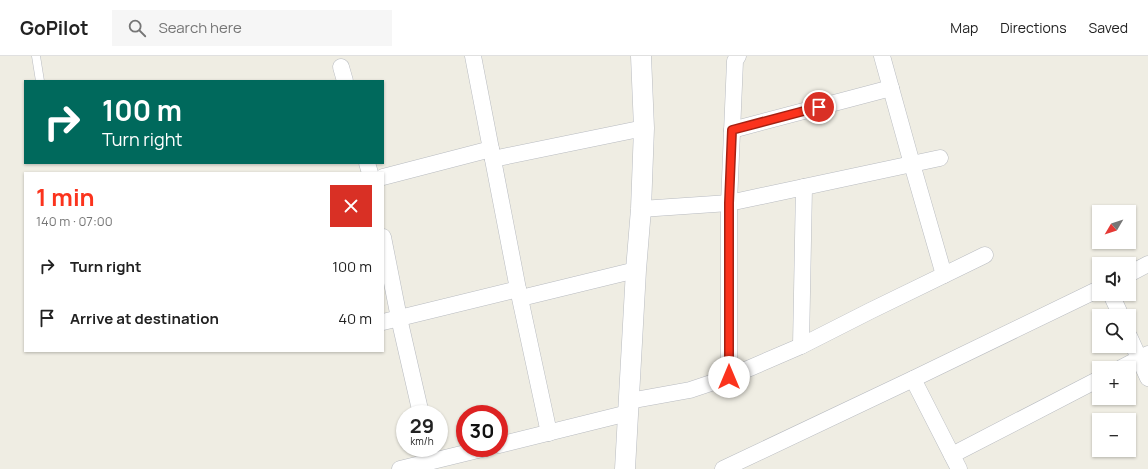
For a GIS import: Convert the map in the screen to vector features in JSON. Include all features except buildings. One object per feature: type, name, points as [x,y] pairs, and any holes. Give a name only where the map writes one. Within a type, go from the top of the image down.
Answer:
[{"type":"street","points":[[473,56],[519,293],[549,433]]},
{"type":"street","points":[[625,469],[636,270],[641,209],[644,128],[641,56]]},
{"type":"street","points":[[729,377],[729,203],[735,61],[738,56]]},
{"type":"street","points":[[882,56],[944,275]]},
{"type":"street","points":[[732,130],[891,88]]},
{"type":"street","points":[[384,177],[492,154],[644,128]]},
{"type":"street","points":[[641,209],[729,203],[940,158]]},
{"type":"street","points":[[802,346],[804,187]]},
{"type":"street","points":[[384,242],[418,405]]},
{"type":"street","points":[[508,443],[549,433],[628,407],[690,390],[729,377],[802,346],[870,311],[985,256]]},
{"type":"street","points":[[1136,270],[1148,264]]},
{"type":"street","points":[[384,322],[636,270]]},
{"type":"street","points":[[723,469],[739,466],[1092,292]]},
{"type":"street","points":[[1136,346],[1143,357],[1148,378]]},
{"type":"street","points":[[914,380],[956,462],[1092,384]]},
{"type":"street","points":[[400,469],[426,457]]},
{"type":"lane","points":[[36,56],[40,80]]},
{"type":"route","points":[[729,377],[729,203],[732,130],[819,107]]}]
